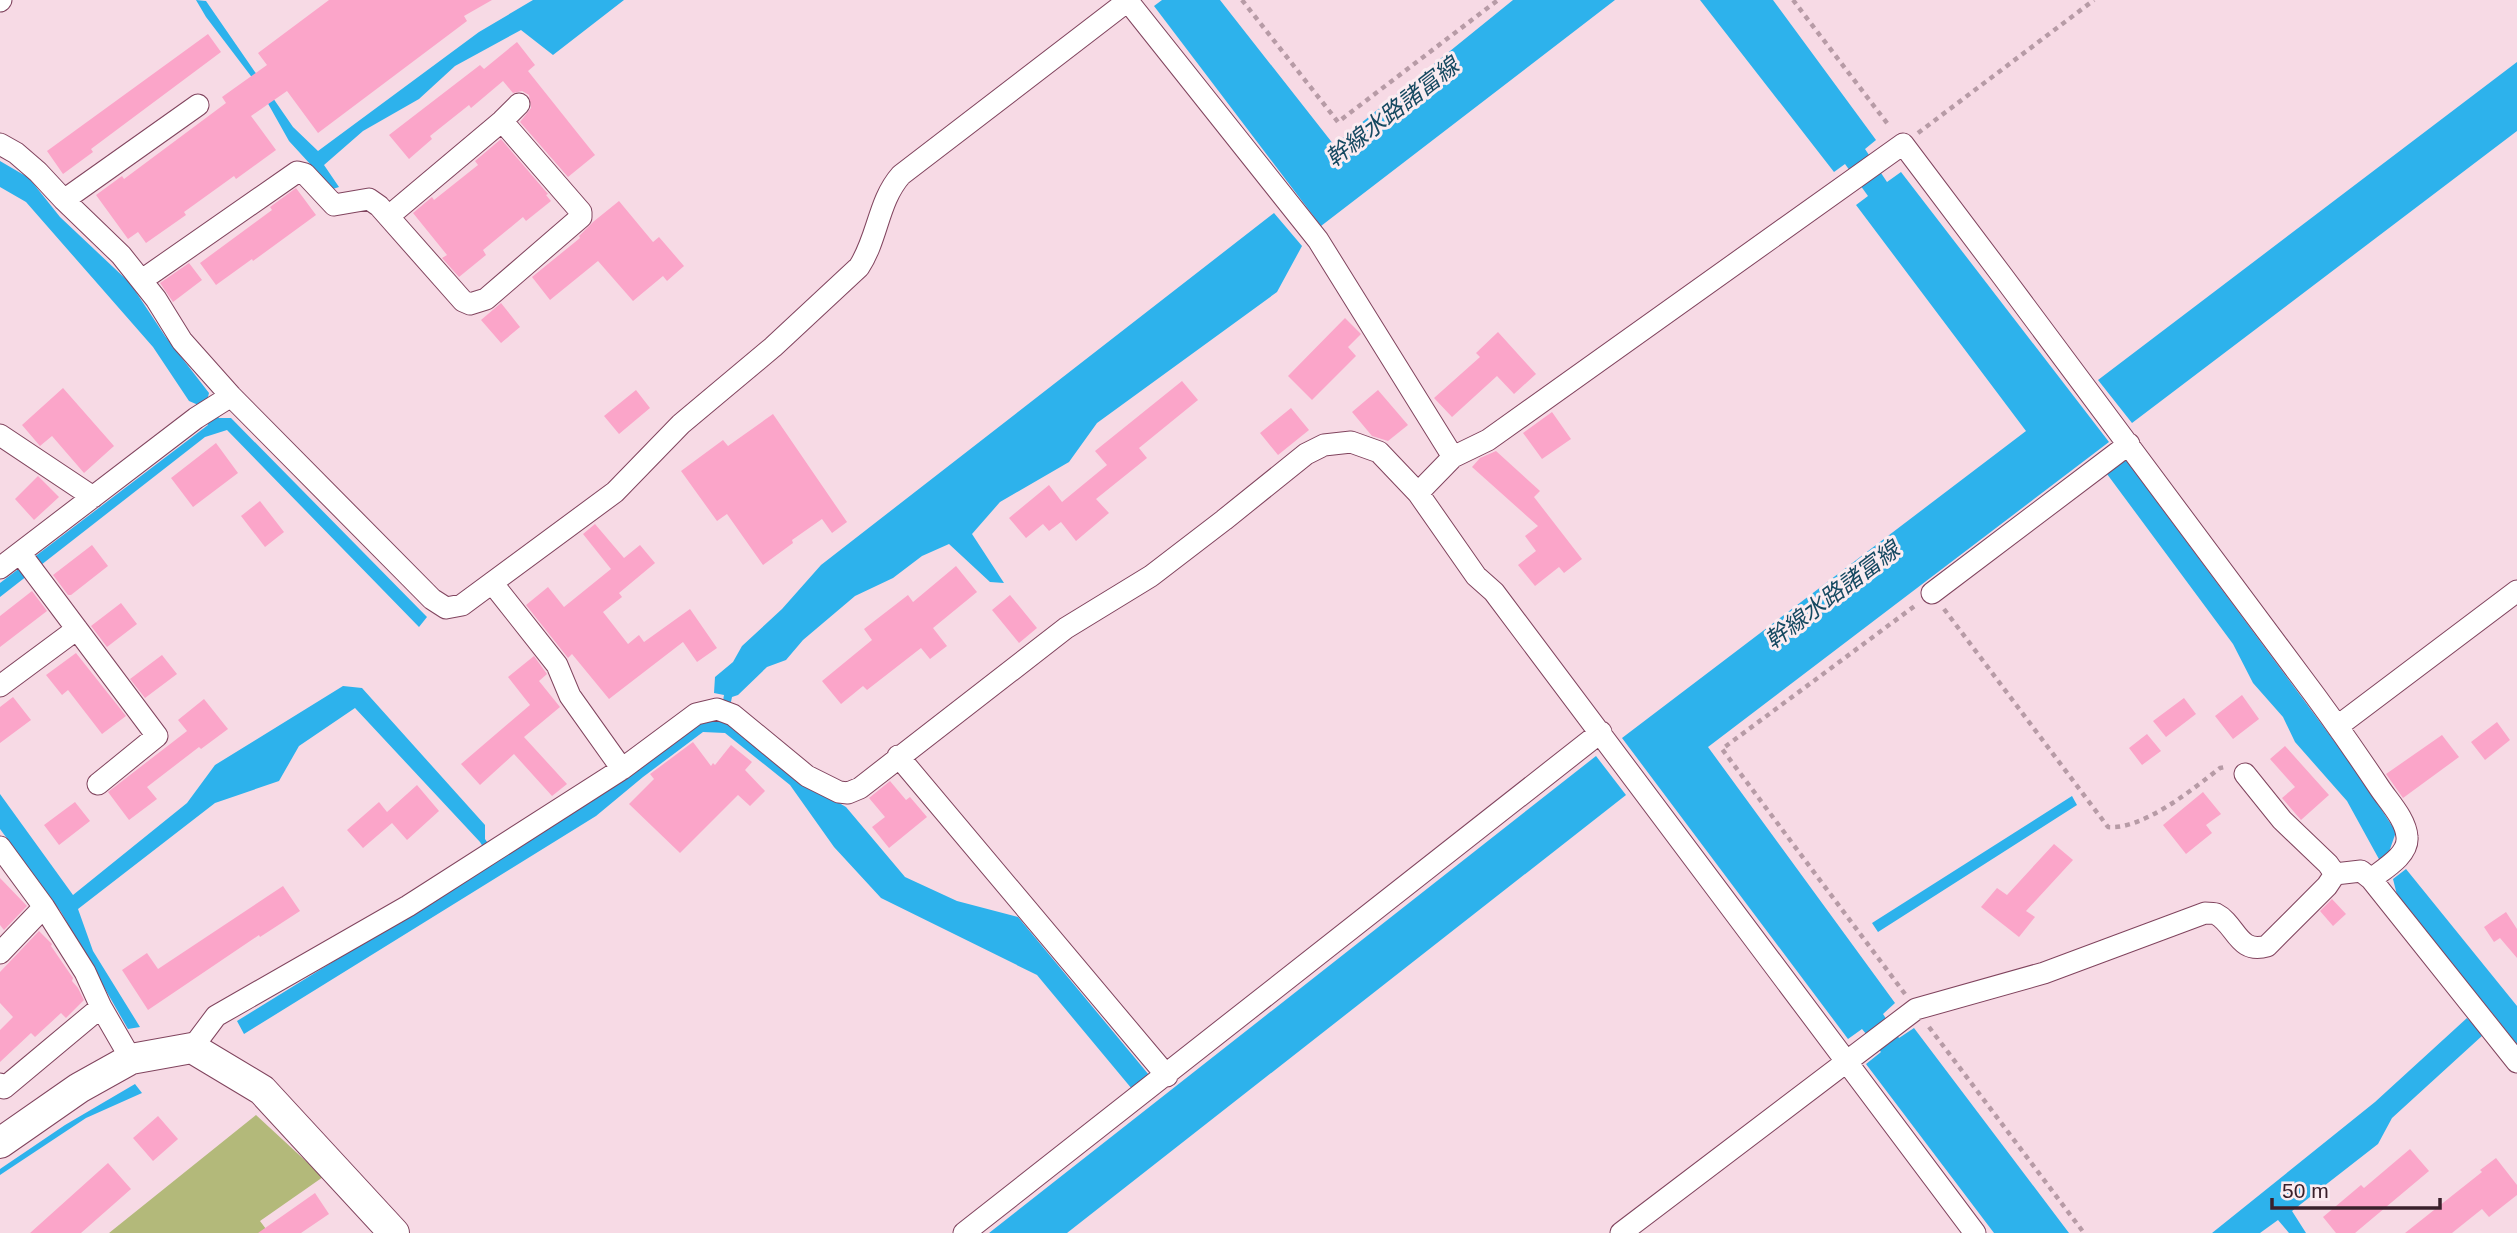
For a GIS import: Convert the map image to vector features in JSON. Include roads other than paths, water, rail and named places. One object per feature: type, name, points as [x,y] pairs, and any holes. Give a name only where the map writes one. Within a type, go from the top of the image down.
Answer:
[{"type":"street","points":[[0,144],[16,153],[38,172],[121,255],[142,280],[182,341],[231,396],[432,599],[446,608],[462,605],[493,584],[615,492],[681,424],[773,347],[859,267],[870,251],[885,199],[901,175],[1128,0],[1318,240],[1453,457]]},
{"type":"street","points":[[389,216],[519,104]]},
{"type":"street","points":[[64,200],[198,105]]},
{"type":"street","points":[[142,280],[297,172],[304,174],[334,205],[369,199],[389,216],[463,301],[470,304],[485,299],[581,217],[581,212],[502,121]]},
{"type":"street","points":[[1418,493],[1453,457],[1488,440],[1853,183],[1903,144],[2338,726],[2398,816],[2407,834],[2407,845],[2384,869],[2335,874],[2327,886],[2267,946],[2257,949],[2246,946],[2217,915],[2205,913],[2044,973],[1916,1009],[1845,1060],[1621,1233]]},
{"type":"street","points":[[0,568],[196,418],[231,396]]},
{"type":"street","points":[[0,435],[93,497]]},
{"type":"street","points":[[192,1048],[216,1016],[408,906],[622,769],[696,714],[725,712],[807,776],[839,792],[849,793],[860,788],[1066,628],[1151,576],[1306,454],[1324,445],[1351,442],[1379,452],[1418,493],[1476,576],[1494,592],[1601,732],[1975,1233]]},
{"type":"street","points":[[1932,593],[2129,443]]},
{"type":"street","points":[[20,553],[157,736],[98,784]]},
{"type":"street","points":[[493,584],[558,665],[570,696],[622,769]]},
{"type":"street","points":[[2338,726],[2517,591]]},
{"type":"street","points":[[0,686],[77,629]]},
{"type":"street","points":[[964,1233],[1601,732]]},
{"type":"street","points":[[898,757],[1167,1076]]},
{"type":"street","points":[[2245,774],[2281,820],[2328,864],[2335,874]]},
{"type":"street","points":[[0,847],[44,907],[85,972],[101,1007],[131,1059]]},
{"type":"street","points":[[2384,869],[2517,1062]]},
{"type":"street","points":[[0,953],[44,907]]},
{"type":"street","points":[[0,1084],[4,1088],[101,1007]]},
{"type":"street","points":[[0,1143],[79,1088],[131,1059],[192,1048],[262,1090],[382,1229]]},
{"type":"water","points":[[196,0],[206,1],[293,127],[318,151],[479,32],[533,0],[624,0],[553,55],[521,30],[455,66],[419,99],[363,131],[324,165],[339,187],[333,189],[289,141],[257,84]]},
{"type":"water","name":"幹線水路諸富線","points":[[1162,0],[1220,0],[1334,145],[1513,0],[1615,0],[1321,226],[1154,6]]},
{"type":"water","name":"幹線水路諸富線","points":[[1700,0],[1773,0],[1876,140],[1865,149],[1887,182],[1901,172],[2109,442],[1708,747],[1895,1003],[1883,1014],[1899,1038],[1914,1028],[2069,1233],[1994,1233],[1866,1064],[1881,1052],[1862,1029],[1848,1039],[1622,738],[2026,431],[1856,205],[1868,196],[1845,164],[1834,172]]},
{"type":"water","points":[[2517,62],[2517,131],[2132,423],[2098,380]]},
{"type":"water","points":[[0,161],[29,178],[60,217],[130,283],[165,336],[209,393],[207,401],[219,418],[231,418],[427,617],[419,627],[227,430],[205,437],[0,597],[0,583],[208,425],[196,404],[189,401],[153,347],[26,202],[0,187]]},
{"type":"water","points":[[1274,213],[1302,246],[1277,292],[1097,423],[1069,462],[1000,502],[972,534],[1004,583],[990,582],[949,544],[922,556],[893,578],[855,596],[803,640],[786,660],[767,667],[738,695],[732,697],[727,721],[797,778],[846,807],[905,877],[957,901],[1018,917],[1149,1075],[1132,1089],[1037,975],[881,898],[834,847],[790,785],[725,733],[703,732],[596,816],[244,1034],[237,1021],[493,863],[480,842],[355,708],[299,746],[279,781],[215,803],[78,909],[93,951],[140,1027],[128,1029],[61,912],[0,829],[0,794],[73,895],[187,803],[215,765],[343,686],[362,688],[485,825],[485,839],[499,859],[706,720],[720,718],[724,695],[714,693],[715,677],[733,662],[742,646],[782,609],[821,565]]},
{"type":"water","points":[[2126,460],[2360,776],[2396,832],[2389,852],[2380,861],[2347,801],[2295,742],[2283,717],[2253,683],[2233,644],[2107,474]]},
{"type":"water","points":[[1596,756],[1626,795],[1067,1233],[989,1233]]},
{"type":"water","points":[[2072,796],[2077,805],[1878,932],[1872,923]]},
{"type":"water","points":[[2406,869],[2517,1006],[2517,1044],[2397,895],[2393,879]]},
{"type":"water","points":[[2467,1018],[2483,1035],[2392,1118],[2378,1144],[2292,1211],[2306,1233],[2289,1233],[2278,1220],[2260,1233],[2212,1233],[2375,1102]]},
{"type":"water","points":[[135,1084],[142,1093],[86,1118],[0,1175],[0,1169],[65,1125]]}]
